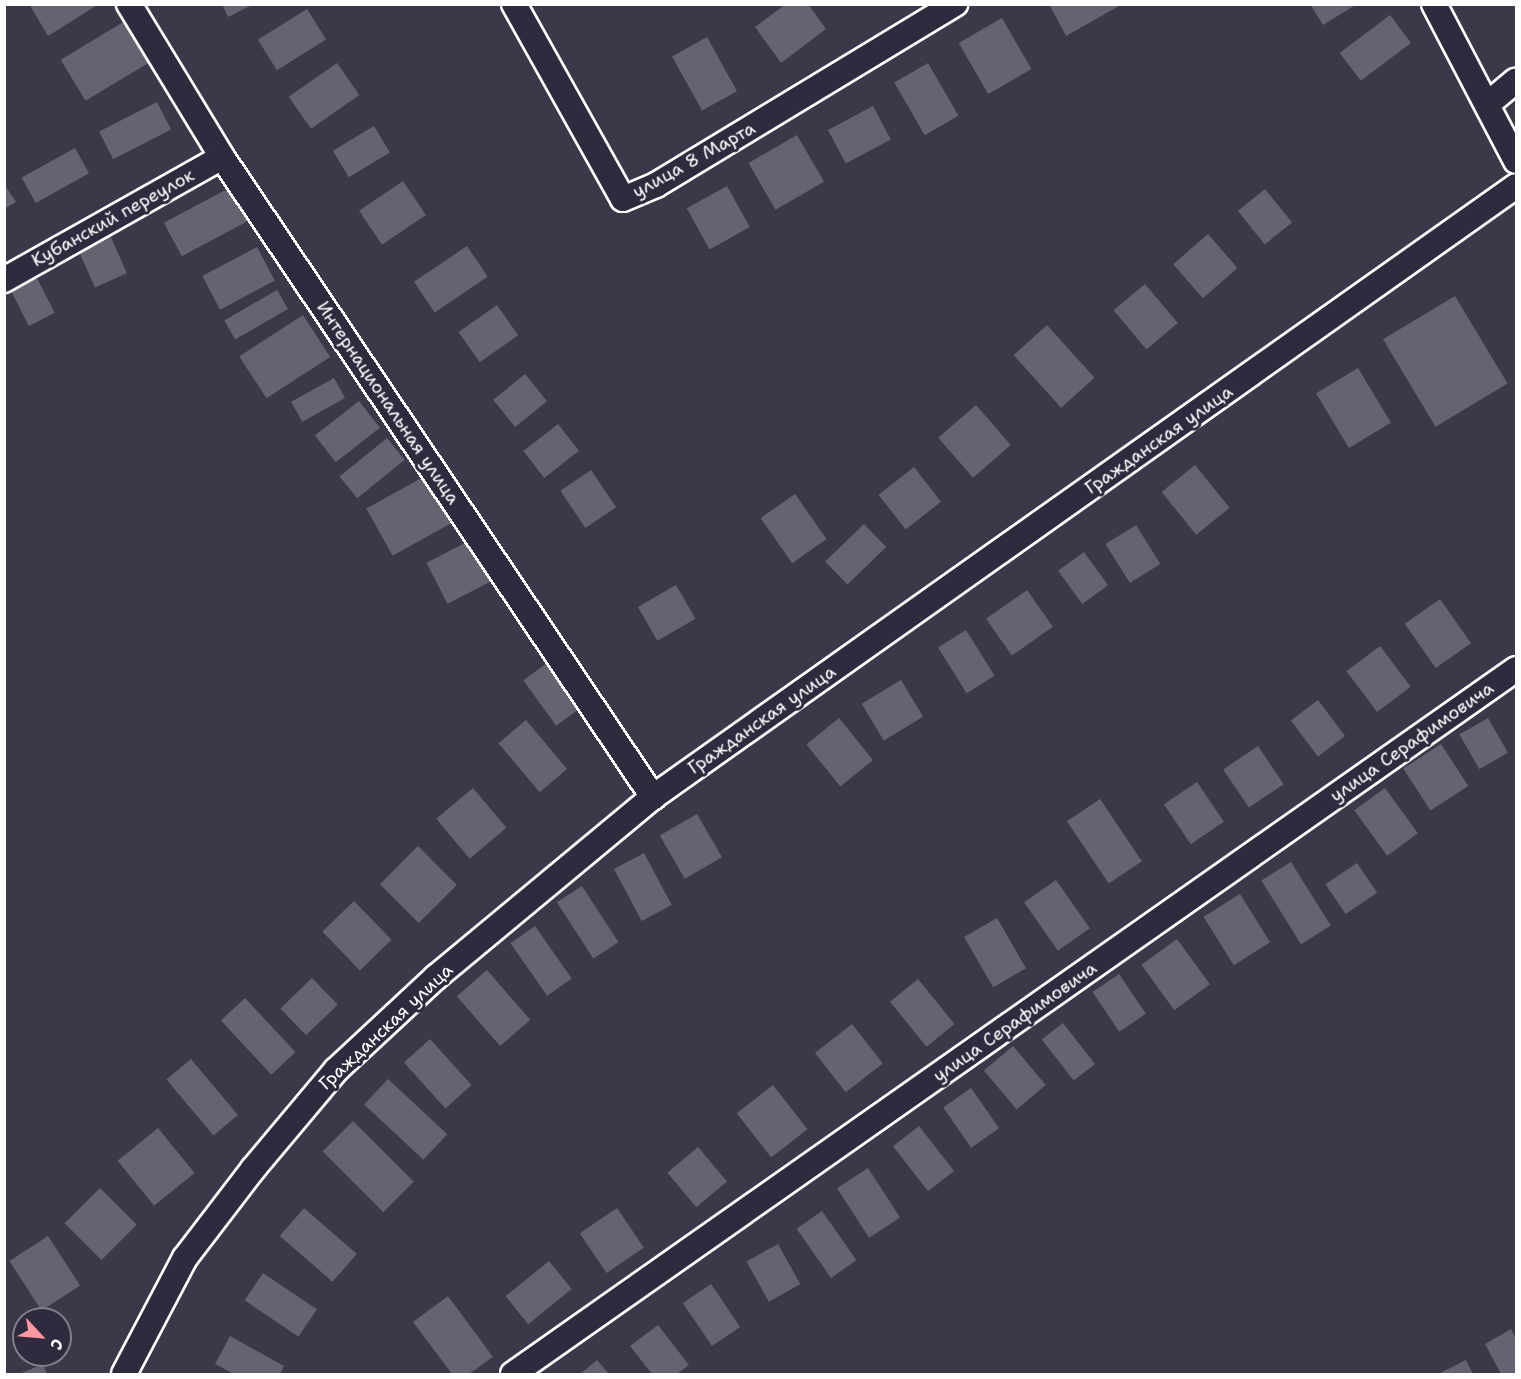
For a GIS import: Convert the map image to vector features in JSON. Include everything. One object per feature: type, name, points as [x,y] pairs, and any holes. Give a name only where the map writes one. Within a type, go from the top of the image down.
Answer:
[{"type":"street","name":"Интернациональная улица","points":[[129,4],[222,157],[653,797]]},
{"type":"street","name":"улица 8 Марта","points":[[514,4],[623,200],[656,185],[955,4]]},
{"type":"street","points":[[1434,4],[1489,103],[1516,161]]},
{"type":"street","points":[[1489,103],[1516,80]]},
{"type":"street","name":"Кубанский переулок","points":[[4,280],[222,157]]},
{"type":"street","name":"Гражданская улица","points":[[124,1374],[185,1258],[336,1070],[436,977],[653,797],[1516,186]]},
{"type":"street","name":"улица Серафимовича","points":[[513,1374],[1516,669]]},
{"type":"building","points":[[29,4],[99,4],[48,36]]},
{"type":"building","points":[[222,4],[254,4],[228,17]]},
{"type":"building","points":[[786,4],[808,4],[826,29],[781,63],[755,27]]},
{"type":"building","points":[[1049,4],[1118,4],[1119,6],[1066,36]]},
{"type":"building","points":[[1310,4],[1357,4],[1323,25]]},
{"type":"building","points":[[307,9],[326,40],[277,70],[258,40]]},
{"type":"building","points":[[1390,15],[1411,43],[1361,81],[1340,53]]},
{"type":"building","points":[[1002,18],[1032,69],[988,94],[959,43]]},
{"type":"building","points":[[125,21],[150,62],[85,101],[61,60]]},
{"type":"building","points":[[707,37],[737,91],[702,111],[672,56]]},
{"type":"building","points":[[337,63],[359,95],[311,129],[289,97]]},
{"type":"building","points":[[928,63],[958,116],[925,135],[894,82]]},
{"type":"building","points":[[157,102],[171,130],[113,159],[99,132]]},
{"type":"building","points":[[873,106],[891,140],[846,163],[828,130]]},
{"type":"building","points":[[374,126],[390,153],[349,177],[333,151]]},
{"type":"building","points":[[797,135],[824,182],[776,210],[749,163]]},
{"type":"building","points":[[75,148],[89,173],[36,203],[22,178]]},
{"type":"building","points":[[403,181],[426,215],[382,245],[359,211]]},
{"type":"building","points":[[4,184],[16,202],[4,209]]},
{"type":"building","points":[[727,186],[750,227],[710,249],[687,208]]},
{"type":"building","points":[[231,187],[249,221],[182,256],[164,223]]},
{"type":"building","points":[[1265,189],[1292,222],[1265,244],[1238,211]]},
{"type":"building","points":[[109,233],[127,273],[95,287],[77,247]]},
{"type":"building","points":[[1208,234],[1238,268],[1203,298],[1173,264]]},
{"type":"building","points":[[467,246],[488,277],[435,312],[414,282]]},
{"type":"building","points":[[257,247],[275,281],[220,310],[202,276]]},
{"type":"building","points":[[37,278],[55,313],[29,326],[11,291]]},
{"type":"building","points":[[1145,284],[1178,323],[1146,349],[1114,310]]},
{"type":"building","points":[[277,290],[288,309],[235,340],[224,320]]},
{"type":"building","points":[[1455,296],[1508,383],[1436,427],[1383,339]]},
{"type":"building","points":[[497,305],[518,335],[480,362],[458,332]]},
{"type":"building","points":[[303,315],[330,357],[266,398],[239,356]]},
{"type":"building","points":[[1047,325],[1095,378],[1061,408],[1014,355]]},
{"type":"building","points":[[1358,368],[1391,423],[1349,448],[1316,393]]},
{"type":"building","points":[[525,374],[547,401],[515,427],[493,400]]},
{"type":"building","points":[[334,378],[345,398],[302,422],[291,402]]},
{"type":"building","points":[[359,401],[380,428],[336,462],[315,435]]},
{"type":"building","points":[[976,405],[1011,445],[973,478],[938,438]]},
{"type":"building","points":[[558,424],[579,451],[544,478],[523,451]]},
{"type":"building","points":[[387,438],[405,460],[357,498],[340,476]]},
{"type":"building","points":[[1195,465],[1230,508],[1196,535],[1162,492]]},
{"type":"building","points":[[914,467],[941,502],[906,529],[879,495]]},
{"type":"building","points":[[591,470],[616,507],[585,528],[560,491]]},
{"type":"building","points":[[425,476],[451,523],[393,556],[366,508]]},
{"type":"building","points":[[795,494],[827,539],[792,563],[761,518]]},
{"type":"building","points":[[864,524],[886,547],[847,585],[825,562]]},
{"type":"building","points":[[1136,525],[1160,564],[1130,583],[1105,544]]},
{"type":"building","points":[[471,540],[492,581],[447,604],[426,563]]},
{"type":"building","points":[[1084,552],[1108,585],[1082,604],[1058,571]]},
{"type":"building","points":[[676,585],[696,619],[657,641],[638,607]]},
{"type":"building","points":[[1027,590],[1053,627],[1012,656],[986,619]]},
{"type":"building","points":[[1440,599],[1471,643],[1436,668],[1405,624]]},
{"type":"building","points":[[966,630],[995,676],[967,693],[938,647]]},
{"type":"building","points":[[1380,646],[1411,687],[1377,712],[1346,671]]},
{"type":"building","points":[[554,658],[587,703],[556,726],[523,680]]},
{"type":"building","points":[[901,680],[923,717],[884,741],[862,704]]},
{"type":"building","points":[[1318,700],[1345,736],[1318,756],[1291,720]]},
{"type":"building","points":[[839,718],[873,760],[840,786],[806,744]]},
{"type":"building","points":[[1488,718],[1508,753],[1479,769],[1459,734]]},
{"type":"building","points":[[526,720],[567,769],[540,792],[498,743]]},
{"type":"building","points":[[1441,744],[1468,786],[1430,810],[1403,769]]},
{"type":"building","points":[[1258,746],[1284,784],[1249,808],[1223,769]]},
{"type":"building","points":[[1197,782],[1224,822],[1191,844],[1164,804]]},
{"type":"building","points":[[473,788],[506,828],[470,859],[436,819]]},
{"type":"building","points":[[1385,788],[1418,833],[1387,856],[1354,810]]},
{"type":"building","points":[[1100,799],[1142,861],[1109,884],[1067,821]]},
{"type":"building","points":[[697,814],[722,857],[685,879],[660,836]]},
{"type":"building","points":[[418,846],[457,885],[419,923],[380,884]]},
{"type":"building","points":[[644,853],[672,905],[642,921],[614,869]]},
{"type":"building","points":[[1291,862],[1331,926],[1301,944],[1261,881]]},
{"type":"building","points":[[1357,863],[1377,893],[1346,914],[1325,884]]},
{"type":"building","points":[[1056,880],[1090,928],[1058,951],[1024,902]]},
{"type":"building","points":[[582,886],[618,942],[593,959],[557,902]]},
{"type":"building","points":[[1240,894],[1270,942],[1234,965],[1204,917]]},
{"type":"building","points":[[354,901],[392,940],[360,970],[322,932]]},
{"type":"building","points":[[997,918],[1026,968],[993,987],[964,937]]},
{"type":"building","points":[[535,926],[572,978],[547,996],[510,943]]},
{"type":"building","points":[[1177,939],[1210,984],[1174,1010],[1141,965]]},
{"type":"building","points":[[487,970],[530,1020],[500,1046],[457,996]]},
{"type":"building","points":[[1119,974],[1146,1014],[1119,1032],[1092,992]]},
{"type":"building","points":[[312,978],[338,1005],[306,1035],[280,1009]]},
{"type":"building","points":[[918,979],[955,1024],[927,1047],[890,1002]]},
{"type":"building","points":[[245,998],[295,1052],[271,1075],[221,1021]]},
{"type":"building","points":[[1063,1023],[1095,1064],[1074,1081],[1042,1040]]},
{"type":"building","points":[[852,1024],[883,1063],[846,1092],[815,1053]]},
{"type":"building","points":[[430,1039],[471,1085],[445,1108],[404,1062]]},
{"type":"building","points":[[1013,1046],[1046,1085],[1017,1109],[984,1070]]},
{"type":"building","points":[[191,1059],[238,1115],[213,1135],[166,1080]]},
{"type":"building","points":[[388,1079],[447,1134],[423,1160],[364,1105]]},
{"type":"building","points":[[773,1085],[807,1129],[771,1157],[737,1113]]},
{"type":"building","points":[[971,1088],[999,1128],[971,1148],[943,1108]]},
{"type":"building","points":[[353,1121],[414,1182],[383,1212],[323,1151]]},
{"type":"building","points":[[919,1126],[954,1171],[928,1191],[893,1146]]},
{"type":"building","points":[[158,1128],[195,1173],[154,1206],[118,1161]]},
{"type":"building","points":[[698,1147],[727,1181],[696,1207],[667,1173]]},
{"type":"building","points":[[868,1168],[900,1217],[869,1238],[837,1188]]},
{"type":"building","points":[[100,1188],[137,1225],[101,1260],[65,1223]]},
{"type":"building","points":[[304,1208],[357,1254],[333,1282],[280,1236]]},
{"type":"building","points":[[617,1208],[644,1248],[607,1273],[580,1233]]},
{"type":"building","points":[[822,1211],[856,1260],[831,1278],[797,1229]]},
{"type":"building","points":[[48,1236],[80,1285],[47,1307],[39,1307],[9,1261]]},
{"type":"building","points":[[778,1244],[800,1284],[769,1302],[747,1261]]},
{"type":"building","points":[[549,1261],[572,1289],[528,1324],[505,1296]]},
{"type":"building","points":[[263,1273],[317,1309],[298,1337],[245,1300]]},
{"type":"building","points":[[711,1284],[740,1327],[712,1346],[683,1303]]},
{"type":"building","points":[[448,1296],[493,1357],[469,1374],[452,1374],[413,1322]]},
{"type":"building","points":[[658,1325],[689,1365],[677,1374],[652,1374],[630,1346]]},
{"type":"building","points":[[1511,1329],[1516,1339],[1516,1374],[1501,1374],[1485,1344]]},
{"type":"building","points":[[230,1336],[284,1366],[280,1374],[234,1374],[215,1364]]},
{"type":"building","points":[[597,1360],[609,1374],[580,1374]]},
{"type":"building","points":[[1466,1360],[1473,1374],[1438,1374]]},
{"type":"building","points":[[36,1367],[44,1367],[47,1374],[19,1374]]}]
